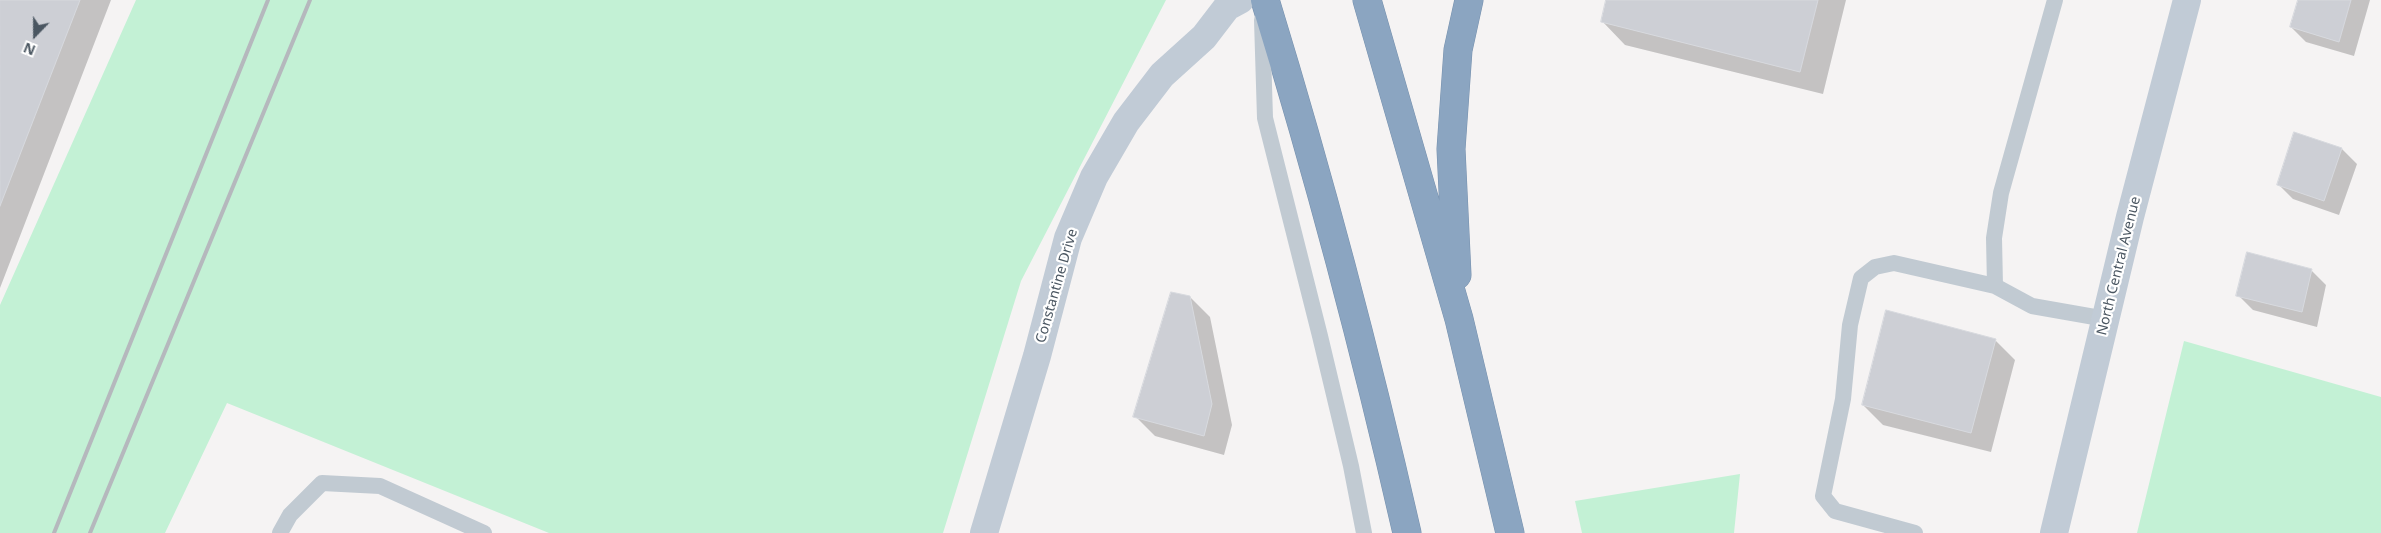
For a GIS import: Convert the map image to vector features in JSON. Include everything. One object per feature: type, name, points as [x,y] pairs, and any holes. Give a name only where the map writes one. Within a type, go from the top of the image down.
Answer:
[{"type":"highway","points":[[1263,0],[1336,240],[1368,367],[1406,533]]},
{"type":"highway","points":[[1367,0],[1459,319],[1510,533]]},
{"type":"highway","points":[[1459,319],[1451,149],[1458,50],[1469,0]]},
{"type":"street","name":"Constantine Drive","points":[[984,533],[1037,356],[1068,238],[1094,176],[1126,122],[1162,75],[1204,36],[1227,7],[1240,0]]},
{"type":"street","name":"North Central Avenue","points":[[2054,533],[2106,318],[2187,0]]},
{"type":"lane","points":[[1263,0],[1265,118],[1320,336],[1351,466],[1364,533]]},
{"type":"lane","points":[[1995,286],[1994,238],[2001,193],[2055,0]]},
{"type":"lane","points":[[1915,533],[1835,511],[1823,496],[1843,399],[1850,325],[1861,278],[1875,267],[1894,263],[1995,286],[2032,306],[2106,318]]},
{"type":"lane","points":[[280,533],[290,515],[322,483],[380,486],[484,533]]},
{"type":"green space","points":[[136,0],[1166,0],[1021,281],[943,533],[549,533],[227,403],[165,533],[0,533],[0,305]]},
{"type":"green space","points":[[2184,341],[2381,397],[2381,533],[2137,533]]},
{"type":"green space","points":[[1740,474],[1734,533],[1582,533],[1575,501]]},
{"type":"building","points":[[0,0],[80,0],[0,206]]},
{"type":"building","points":[[1606,0],[1818,0],[1800,72],[1601,22]]},
{"type":"building","points":[[2298,0],[2351,0],[2339,42],[2290,27]]},
{"type":"building","points":[[2294,132],[2342,148],[2324,201],[2277,185]]},
{"type":"building","points":[[2247,252],[2312,269],[2302,312],[2236,296]]},
{"type":"building","points":[[1171,292],[1190,296],[1212,404],[1204,436],[1133,417]]},
{"type":"building","points":[[1886,310],[1996,339],[1971,433],[1862,405]]},
{"type":"railway","points":[[54,533],[268,0]]},
{"type":"railway","points":[[90,533],[310,0]]}]
